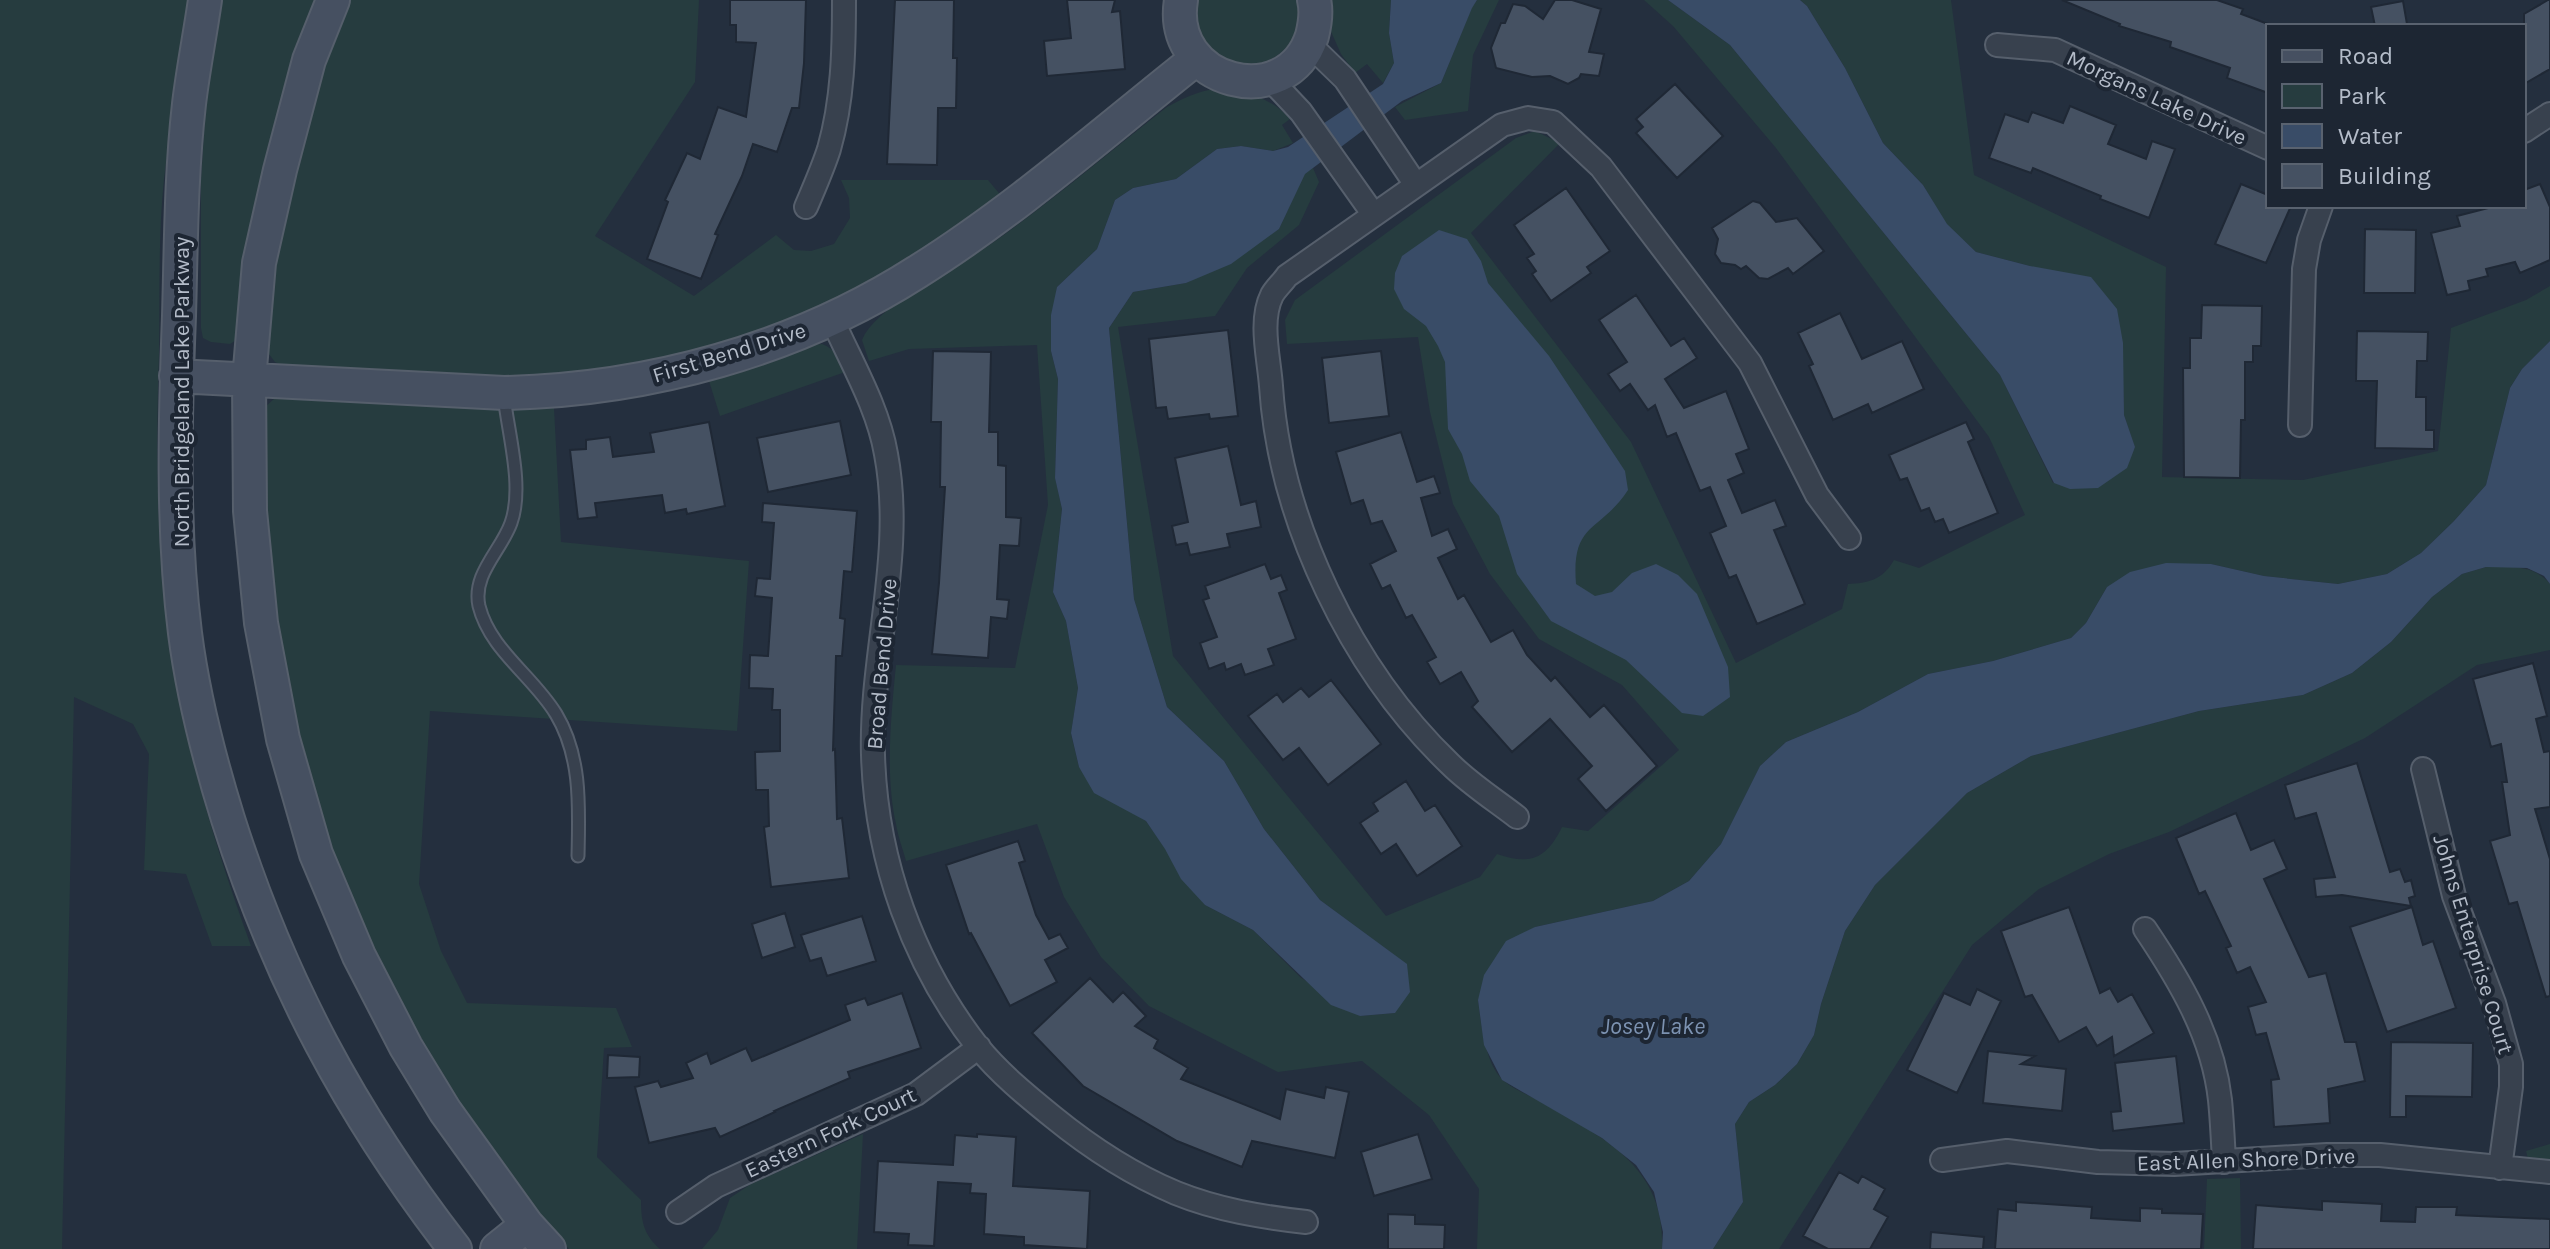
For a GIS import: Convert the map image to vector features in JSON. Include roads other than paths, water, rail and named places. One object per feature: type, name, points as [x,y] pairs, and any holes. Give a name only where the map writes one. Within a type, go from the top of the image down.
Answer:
[{"type":"main road","name":"North Bridgeland Lake Parkway","points":[[205,0],[189,106],[176,376],[176,514],[185,634],[208,754],[236,842],[288,980],[341,1083],[389,1161],[455,1249]]},
{"type":"main road","points":[[333,0],[309,60],[259,263],[249,380],[250,511],[261,623],[283,739],[316,854],[359,956],[406,1047],[445,1111],[527,1225],[549,1249]]},
{"type":"main road","points":[[1181,0],[1183,37],[1196,59],[1211,72],[1229,80],[1249,82],[1285,71],[1299,59],[1309,44],[1315,25],[1314,0]]},
{"type":"main road","name":"First Bend Drive","points":[[176,376],[504,393],[553,392],[697,367],[772,343],[832,319],[915,274],[980,230],[1196,59]]},
{"type":"main road","points":[[497,1249],[527,1225]]},
{"type":"street","points":[[806,207],[828,151],[837,115],[842,81],[844,0]]},
{"type":"street","points":[[1309,44],[1345,79],[1416,185]]},
{"type":"street","name":"Morgans Lake Drive","points":[[1997,45],[2055,50],[2266,147]]},
{"type":"street","points":[[1269,78],[1301,112],[1374,215]]},
{"type":"street","points":[[2526,130],[2550,114]]},
{"type":"street","points":[[1517,817],[1451,765],[1403,712],[1352,641],[1313,560],[1287,481],[1273,414],[1266,317],[1272,295],[1287,276],[1502,125],[1528,118],[1553,122],[1601,167],[1750,363],[1817,495],[1849,538]]},
{"type":"street","points":[[2300,425],[2304,269],[2309,240],[2320,208]]},
{"type":"street","name":"Broad Bend Drive","points":[[832,319],[873,410],[886,451],[892,494],[892,535],[873,720],[873,757],[891,876],[909,932],[937,985],[979,1047],[1022,1091],[1091,1148],[1177,1193],[1260,1217],[1306,1222]]},
{"type":"street","name":"Johns Enterprise Court","points":[[2423,769],[2454,896],[2506,1037],[2511,1087],[2500,1168]]},
{"type":"street","points":[[2145,929],[2179,979],[2203,1034],[2220,1098],[2224,1162]]},
{"type":"street","name":"Eastern Fork Court","points":[[678,1212],[716,1186],[916,1094],[979,1047]]},
{"type":"street","name":"East Allen Shore Drive","points":[[1942,1160],[2007,1151],[2098,1162],[2224,1162],[2380,1155],[2550,1172]]},
{"type":"lane","points":[[504,393],[516,487],[515,510],[510,526],[478,587],[479,604],[488,630],[556,715],[569,744],[579,780],[578,856]]},
{"type":"water","points":[[1391,0],[1477,0],[1441,83],[1402,101],[1305,174],[1279,229],[1231,264],[1186,283],[1133,292],[1109,328],[1134,599],[1167,707],[1224,761],[1264,829],[1320,900],[1407,964],[1410,992],[1395,1013],[1360,1016],[1331,1005],[1253,930],[1205,905],[1181,879],[1146,821],[1094,793],[1079,767],[1071,733],[1078,688],[1066,621],[1053,592],[1062,509],[1055,478],[1058,379],[1051,351],[1051,315],[1057,287],[1097,249],[1115,200],[1133,188],[1176,179],[1217,149],[1241,146],[1273,151],[1288,147],[1383,84],[1394,63],[1389,33]]},
{"type":"water","points":[[1668,0],[1800,0],[1807,6],[1845,68],[1883,143],[1923,185],[1947,224],[1976,252],[2091,277],[2117,309],[2123,343],[2124,415],[2135,447],[2127,468],[2098,488],[2070,489],[2054,483],[2000,375],[1730,45]]},
{"type":"water","points":[[1439,230],[1467,239],[1481,261],[1488,283],[1549,356],[1625,471],[1628,490],[1583,538],[1578,549],[1576,584],[1595,596],[1612,592],[1632,573],[1656,564],[1678,575],[1697,594],[1728,667],[1730,697],[1703,716],[1682,713],[1626,660],[1551,621],[1517,574],[1499,516],[1470,481],[1462,454],[1448,429],[1445,362],[1426,326],[1404,309],[1394,289],[1395,273],[1402,256]]},
{"type":"water","name":"Josey Lake","points":[[2550,341],[2550,584],[2544,576],[2527,568],[2486,567],[2462,574],[2432,597],[2391,642],[2352,673],[2303,695],[2199,711],[2031,756],[1967,793],[1875,885],[1845,931],[1814,1035],[1797,1064],[1775,1085],[1749,1102],[1735,1124],[1743,1202],[1713,1249],[1662,1249],[1663,1232],[1654,1192],[1636,1165],[1602,1138],[1502,1080],[1484,1045],[1478,1000],[1484,975],[1506,941],[1535,927],[1653,901],[1689,881],[1721,844],[1760,766],[1786,742],[1858,712],[1928,674],[1993,661],[2071,638],[2086,623],[2107,587],[2130,572],[2166,563],[2211,564],[2264,576],[2338,584],[2387,574],[2421,553],[2486,485],[2510,388],[2522,369]]}]
